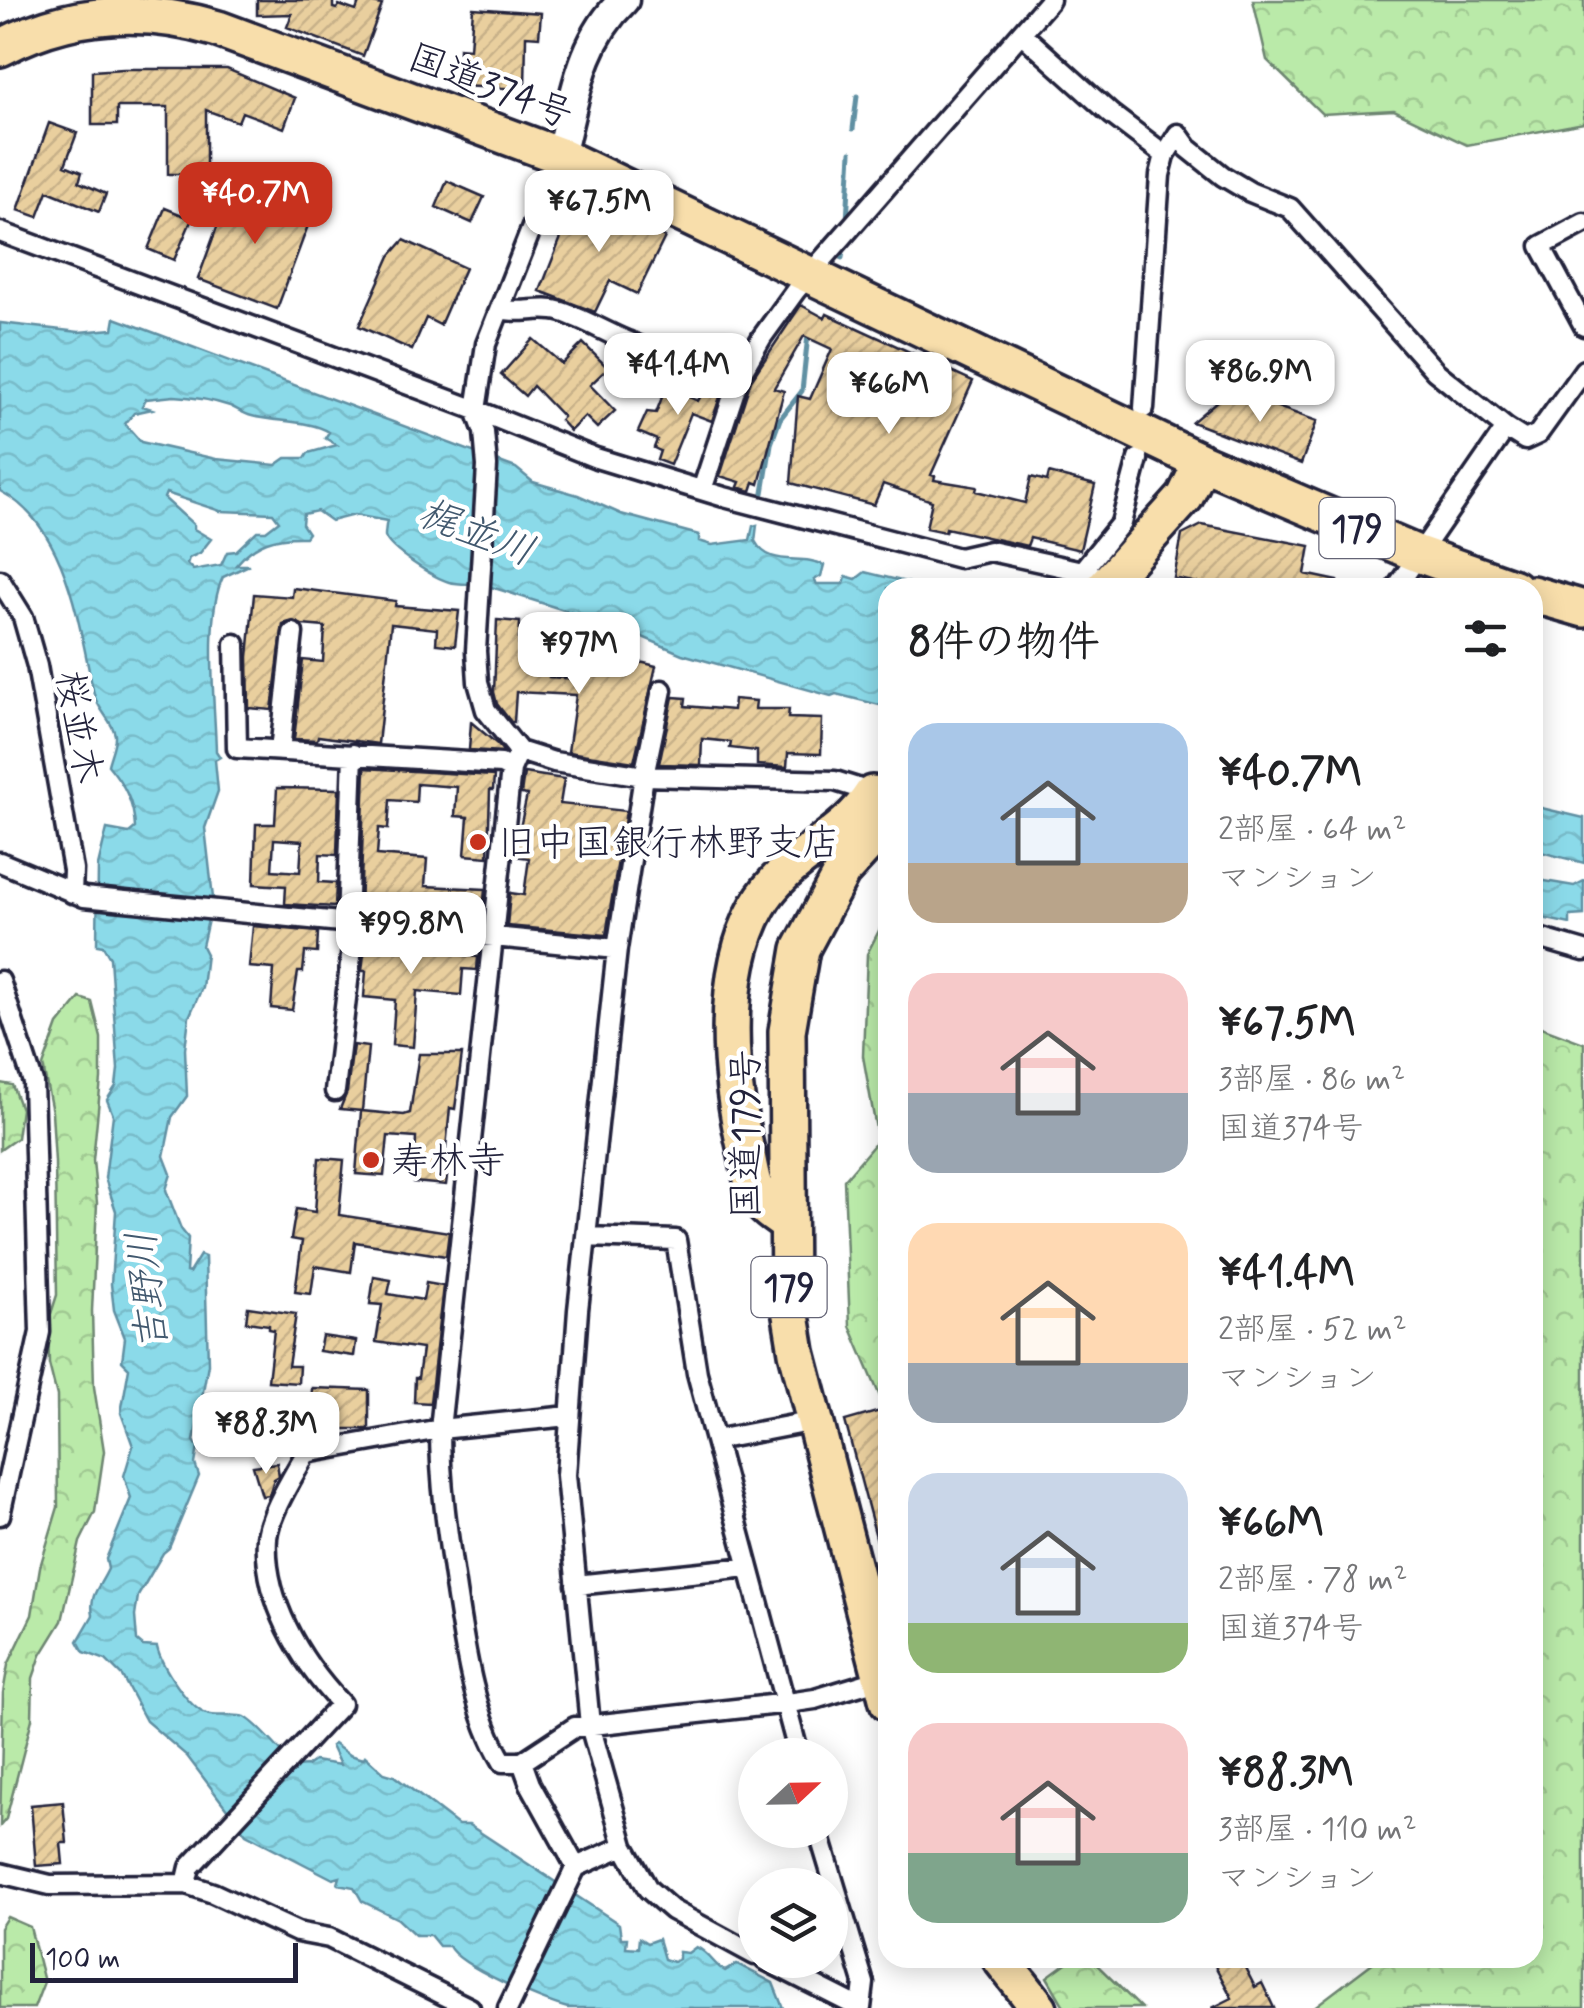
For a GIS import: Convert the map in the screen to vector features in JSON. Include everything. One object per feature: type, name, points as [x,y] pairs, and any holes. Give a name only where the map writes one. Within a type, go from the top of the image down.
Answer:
[{"type":"highway","name":"国道374号","points":[[0,48],[68,20],[144,14],[188,20],[560,156],[1202,462]]},
{"type":"highway","name":"179","points":[[1202,462],[1418,554],[1486,578]]},
{"type":"highway","points":[[1113,578],[1184,497],[1202,462]]},
{"type":"highway","points":[[1543,597],[1584,610]]},
{"type":"highway","points":[[788,1225],[764,1206],[753,1182],[736,1111],[731,1054],[741,949],[758,906],[782,874],[860,813],[878,806]]},
{"type":"highway","name":"国道179号","points":[[878,811],[801,949],[787,1032],[789,1302],[814,1421],[878,1663]]},
{"type":"highway","points":[[1008,1968],[1039,2008]]},
{"type":"street","points":[[624,0],[607,16],[590,42],[560,156],[486,344],[476,410],[484,432],[487,466],[476,651],[478,682],[486,710],[519,751],[554,762],[644,776],[834,781],[878,802]]},
{"type":"street","points":[[702,490],[740,376],[762,336],[796,290],[1050,0]]},
{"type":"street","points":[[1021,33],[1111,114],[1166,155]]},
{"type":"street","points":[[1144,408],[1160,175],[1178,134],[1188,148],[1223,176],[1290,208],[1436,371],[1525,440],[1538,434],[1584,370]]},
{"type":"street","points":[[1584,223],[1540,246],[1584,326]]},
{"type":"street","points":[[0,232],[596,458],[958,558],[990,551],[1098,578]]},
{"type":"street","points":[[500,309],[516,314],[546,308],[562,312],[630,343],[707,371],[740,376]]},
{"type":"street","points":[[1402,578],[1506,428]]},
{"type":"street","points":[[1111,578],[1138,459]]},
{"type":"street","name":"桜並木","points":[[0,580],[22,617],[37,666],[78,895]]},
{"type":"street","points":[[280,751],[294,632]]},
{"type":"street","points":[[235,644],[238,748],[501,764],[511,769]]},
{"type":"street","points":[[662,690],[644,776],[617,949],[568,1416],[566,1475],[590,1725],[624,1846],[648,1888],[672,1910],[738,1946]]},
{"type":"street","points":[[519,751],[511,769],[440,1429],[440,1488],[477,1700],[504,1762],[522,1762],[563,1734],[590,1725],[878,1690]]},
{"type":"street","points":[[334,1091],[351,923],[353,754]]},
{"type":"street","points":[[1,864],[78,895],[617,949]]},
{"type":"street","points":[[1543,939],[1584,950]]},
{"type":"street","points":[[0,981],[33,1082],[40,1332],[0,1515]]},
{"type":"street","points":[[586,1237],[676,1240],[697,1374],[795,1738]]},
{"type":"street","points":[[186,1884],[190,1867],[340,1704],[304,1659],[271,1584],[267,1535],[306,1453],[440,1429],[568,1416]]},
{"type":"street","points":[[715,1440],[814,1421]]},
{"type":"street","points":[[576,1585],[748,1566]]},
{"type":"street","points":[[522,1762],[573,1873]]},
{"type":"street","points":[[508,2008],[573,1873],[624,1846]]},
{"type":"street","points":[[801,1978],[861,2008],[864,1983],[823,1848]]},
{"type":"street","points":[[0,1873],[50,1886],[186,1884],[297,1932],[330,1938],[470,2008]]},
{"type":"green space","points":[[1253,0],[1584,0],[1584,123],[1467,145],[1394,110],[1322,114],[1267,60]]},
{"type":"green space","points":[[878,933],[878,1140],[863,1056],[867,954]]},
{"type":"green space","points":[[80,998],[92,1002],[101,1038],[93,1160],[97,1203],[92,1311],[94,1387],[104,1451],[95,1512],[80,1542],[62,1621],[41,1655],[33,1678],[32,1719],[6,1819],[0,1826],[3,1693],[8,1665],[32,1615],[40,1567],[58,1507],[57,1396],[49,1364],[48,1323],[57,1295],[55,1162],[52,1112],[43,1066],[58,1025]]},
{"type":"green space","points":[[1543,1028],[1584,1043],[1584,2008],[1313,2008],[1366,1968],[1543,1968]]},
{"type":"green space","points":[[0,1083],[12,1085],[21,1109],[17,1138],[0,1150]]},
{"type":"green space","points":[[878,1140],[878,1392],[850,1326],[844,1180]]},
{"type":"green space","points":[[7,1917],[30,1927],[44,1982],[34,2008],[0,2008],[0,1928]]},
{"type":"green space","points":[[1059,1968],[1100,1968],[1141,2008],[1065,2008],[1047,1977]]},
{"type":"water","points":[[115,318],[516,468],[533,482],[578,495],[621,514],[699,535],[699,541],[712,545],[750,540],[753,526],[757,525],[755,541],[769,555],[824,565],[821,576],[814,580],[817,584],[844,584],[846,576],[856,579],[865,572],[889,578],[878,578],[878,705],[831,696],[682,654],[624,629],[488,586],[449,582],[395,549],[385,536],[387,521],[354,515],[331,521],[317,511],[303,514],[302,524],[308,533],[305,537],[275,539],[251,551],[236,565],[249,565],[223,577],[214,614],[213,686],[216,751],[220,757],[215,760],[218,791],[205,828],[213,898],[202,946],[206,954],[202,988],[189,1017],[185,1049],[187,1096],[172,1117],[164,1156],[171,1174],[166,1190],[188,1238],[186,1272],[200,1255],[205,1257],[208,1364],[194,1441],[198,1447],[195,1464],[199,1476],[169,1548],[138,1596],[137,1641],[143,1646],[157,1647],[192,1704],[211,1715],[245,1717],[296,1767],[314,1761],[340,1765],[331,1746],[334,1744],[349,1755],[363,1759],[365,1756],[458,1825],[469,1825],[619,1924],[621,1938],[627,1938],[626,1947],[638,1948],[639,1938],[647,1943],[658,1939],[664,1959],[673,1962],[679,1959],[679,1952],[688,1953],[696,1947],[725,1971],[738,1965],[738,1978],[764,1978],[773,1983],[783,2008],[568,2008],[484,1973],[449,1946],[439,1946],[430,1935],[415,1935],[398,1919],[362,1901],[354,1887],[338,1884],[340,1877],[333,1879],[246,1834],[187,1756],[146,1721],[122,1676],[106,1660],[84,1652],[78,1641],[93,1615],[94,1596],[108,1569],[106,1559],[131,1498],[124,1476],[133,1446],[121,1413],[129,1368],[122,1361],[125,1338],[114,1310],[111,1284],[116,1211],[105,1178],[113,1115],[107,1100],[116,1086],[118,1069],[110,958],[103,946],[97,945],[98,866],[107,829],[129,833],[135,828],[127,794],[108,765],[115,735],[96,699],[76,610],[56,553],[23,507],[0,491],[0,323],[79,332],[113,329]],"holes":[[[174,396],[216,402],[261,418],[312,425],[329,432],[325,438],[337,445],[308,453],[305,458],[286,458],[276,465],[216,459],[141,442],[125,424],[134,413],[152,409],[142,406],[146,399]],[[166,493],[220,511],[273,513],[279,521],[266,531],[257,531],[236,551],[227,552],[221,565],[193,570],[187,564],[189,558],[200,553],[211,539],[194,529],[164,498]]]},
{"type":"water","points":[[1543,808],[1584,818],[1584,863],[1543,853]]},
{"type":"water","points":[[1543,881],[1574,886],[1584,881],[1584,915],[1570,916],[1570,924],[1543,918]]},
{"type":"building","points":[[257,0],[333,0],[333,8],[339,5],[356,11],[360,0],[382,5],[363,56],[287,27],[292,14],[257,15]]},
{"type":"building","points":[[473,8],[541,13],[539,37],[526,36],[525,89],[458,86],[459,48],[470,49]]},
{"type":"building","points":[[227,69],[295,98],[284,128],[242,112],[238,122],[206,110],[206,174],[168,174],[168,107],[117,107],[117,125],[92,125],[92,71]]},
{"type":"building","points":[[49,123],[77,133],[65,165],[82,172],[79,182],[106,194],[99,212],[48,191],[38,217],[18,210]]},
{"type":"building","points":[[447,181],[484,197],[472,223],[436,207]]},
{"type":"building","points":[[232,186],[313,212],[277,309],[198,279]]},
{"type":"building","points":[[586,197],[665,237],[637,294],[610,281],[595,312],[540,291],[575,202]]},
{"type":"building","points":[[165,208],[192,219],[174,260],[148,249]]},
{"type":"building","points":[[404,240],[465,268],[440,325],[426,318],[412,350],[359,326],[390,256]]},
{"type":"building","points":[[801,305],[973,381],[931,475],[934,480],[977,487],[976,491],[1025,503],[1031,477],[1047,481],[1049,473],[1095,485],[1080,550],[1030,538],[1027,546],[946,528],[945,532],[926,528],[932,501],[883,484],[874,505],[791,483],[798,396],[810,399],[832,349],[804,336],[774,388],[784,391],[759,484],[754,482],[751,491],[738,487],[740,482],[720,476],[751,380]]},
{"type":"building","points":[[533,339],[562,364],[583,343],[608,368],[590,385],[615,411],[597,428],[585,416],[570,431],[560,420],[563,417],[533,386],[525,396],[501,375]]},
{"type":"building","points":[[709,382],[724,385],[712,421],[691,413],[670,465],[657,460],[657,440],[638,432],[647,412],[656,413],[666,387],[698,401]]},
{"type":"building","points":[[1230,390],[1317,421],[1301,464],[1192,422]]},
{"type":"building","points":[[1202,525],[1310,546],[1305,574],[1324,578],[1174,578],[1182,535]]},
{"type":"building","points":[[293,588],[396,601],[395,606],[459,611],[455,646],[436,644],[437,629],[391,624],[378,744],[318,736],[317,740],[294,739],[303,660],[323,662],[325,627],[293,621],[283,624],[272,710],[249,708],[248,657],[254,594],[292,597]]},
{"type":"building","points":[[497,620],[520,622],[518,655],[551,659],[549,677],[579,679],[581,667],[624,675],[628,659],[656,666],[634,762],[568,752],[576,695],[516,692],[511,722],[497,704],[494,692]]},
{"type":"building","points":[[673,697],[686,698],[685,706],[733,710],[734,699],[756,701],[755,709],[789,709],[788,718],[822,719],[821,754],[788,753],[787,767],[757,765],[757,751],[730,748],[731,742],[702,739],[701,765],[659,764]]},
{"type":"building","points":[[471,722],[497,744],[504,752],[469,750]]},
{"type":"building","points":[[365,768],[494,776],[488,857],[465,855],[468,817],[455,816],[457,787],[417,784],[416,802],[390,800],[388,829],[379,828],[377,855],[427,859],[425,886],[485,889],[482,923],[360,911]]},
{"type":"building","points":[[524,773],[564,779],[560,804],[626,811],[606,935],[507,926],[510,893],[524,895],[529,858],[514,856],[527,795],[521,794]]},
{"type":"building","points":[[277,788],[339,789],[337,855],[320,854],[319,882],[336,883],[335,907],[285,904],[286,886],[254,884],[256,824],[275,824]],"holes":[[[274,839],[302,841],[300,872],[272,870]]]},
{"type":"building","points":[[253,926],[318,932],[317,953],[305,952],[303,972],[298,972],[292,1010],[271,1008],[274,969],[249,967]]},
{"type":"building","points":[[366,937],[455,946],[454,954],[478,957],[477,970],[463,969],[461,995],[417,991],[413,1047],[392,1045],[395,1000],[364,997]]},
{"type":"building","points":[[353,1045],[368,1047],[362,1111],[404,1115],[410,1113],[419,1054],[462,1054],[455,1109],[450,1108],[446,1185],[414,1182],[416,1138],[388,1136],[384,1176],[356,1174],[361,1111],[340,1109],[347,1092]]},
{"type":"building","points":[[319,1158],[344,1160],[339,1215],[449,1232],[446,1256],[355,1242],[351,1272],[315,1266],[311,1294],[295,1292],[302,1241],[291,1239],[296,1209],[315,1212]]},
{"type":"building","points":[[374,1277],[391,1280],[388,1294],[423,1300],[426,1283],[443,1286],[430,1403],[414,1402],[422,1349],[376,1342],[382,1305],[370,1304]]},
{"type":"building","points":[[248,1307],[296,1314],[288,1366],[299,1366],[298,1383],[268,1381],[274,1330],[269,1325],[246,1322]]},
{"type":"building","points":[[322,1336],[356,1341],[354,1356],[319,1351]]},
{"type":"building","points":[[312,1388],[369,1390],[369,1429],[311,1429]]},
{"type":"building","points":[[878,1412],[878,1544],[845,1421]]},
{"type":"building","points":[[277,1463],[279,1476],[274,1479],[269,1495],[262,1496],[253,1466]]},
{"type":"building","points":[[63,1802],[67,1843],[61,1843],[63,1864],[36,1866],[31,1805]]},
{"type":"building","points":[[1216,1968],[1245,1968],[1255,1987],[1262,1983],[1274,2008],[1212,2008],[1232,1998]]},
{"type":"waterway","points":[[853,129],[857,96]]},
{"type":"waterway","points":[[847,221],[851,152]]},
{"type":"waterway","points":[[842,258],[843,251]]},
{"type":"waterway","points":[[763,493],[771,444],[780,419],[802,391],[808,335]]},
{"type":"place","name":"旧中国銀行林野支店","points":[[478,842]]},
{"type":"place","name":"寿林寺","points":[[371,1160]]},
{"type":"water label","name":"梶並川","points":[[477,531]]},
{"type":"water label","name":"吉野川","points":[[146,1291]]}]
